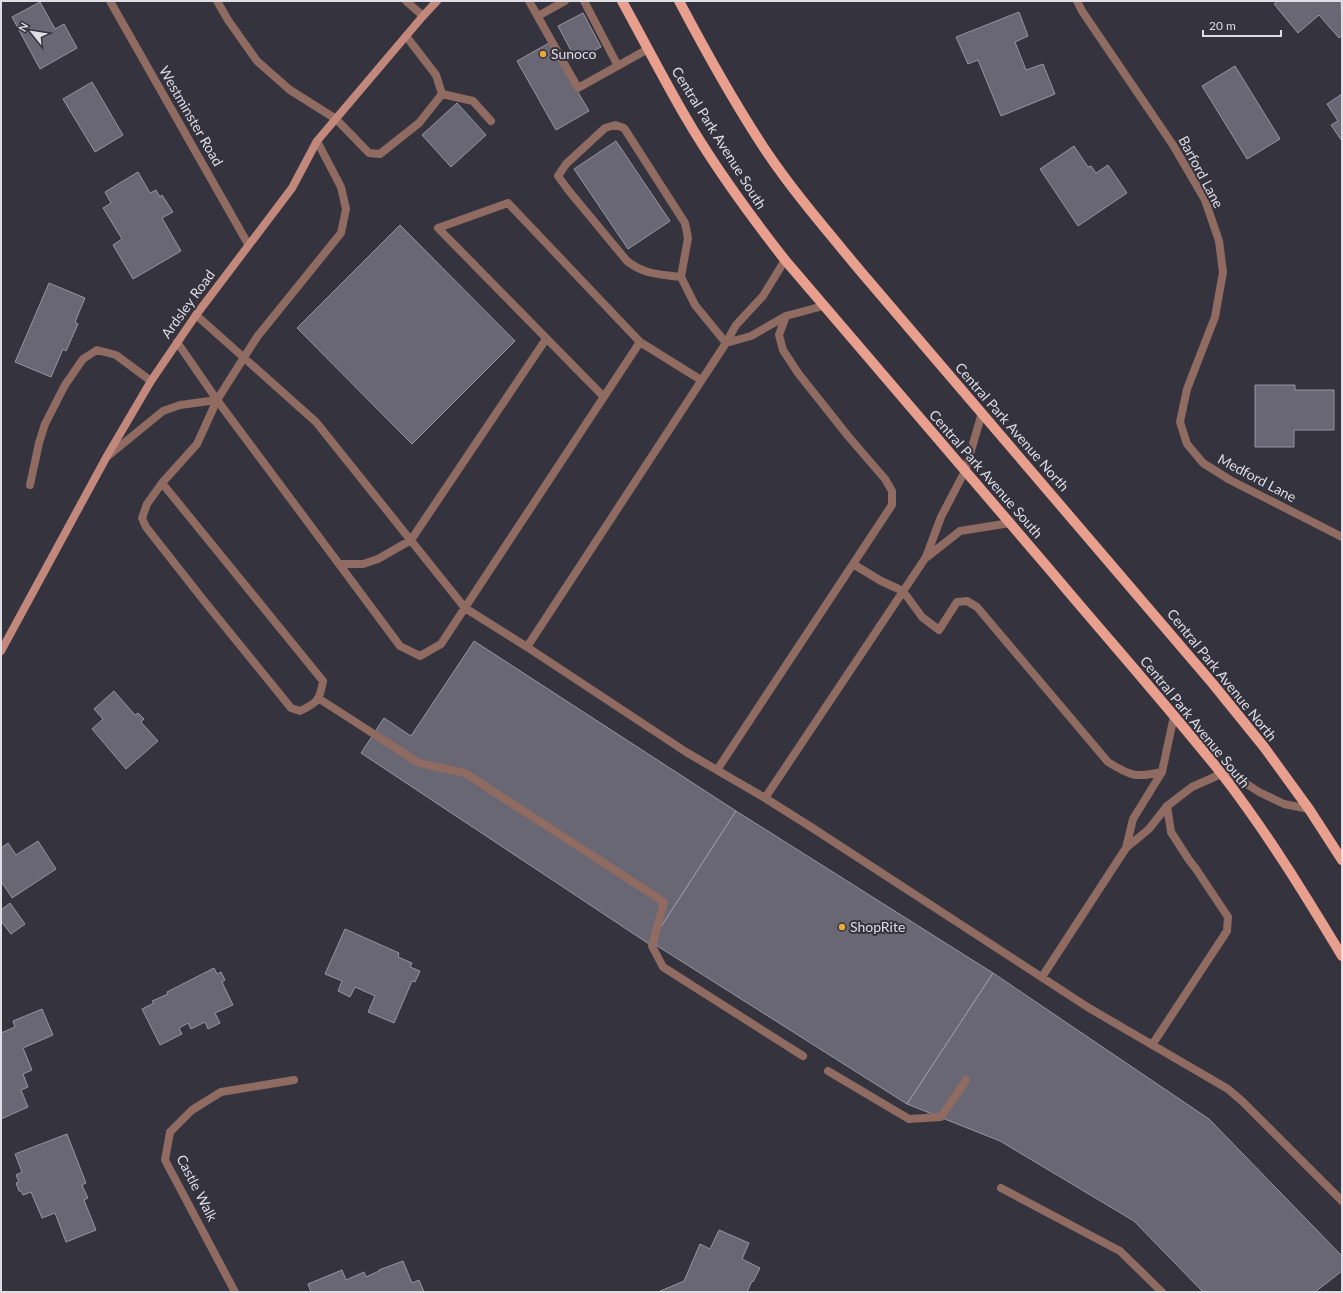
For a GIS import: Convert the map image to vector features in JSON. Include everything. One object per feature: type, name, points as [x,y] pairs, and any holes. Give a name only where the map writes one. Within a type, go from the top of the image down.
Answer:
[{"type":"main road","name":"Ardsley Road","points":[[1,651],[107,456],[150,381],[248,244],[292,188],[317,141],[437,1]]},
{"type":"main road","name":"Central Park Avenue South","points":[[622,1],[685,116],[725,180],[785,260],[1222,774],[1268,837],[1342,956]]},
{"type":"main road","name":"Central Park Avenue North","points":[[679,1],[728,91],[766,151],[810,210],[847,256],[1213,684],[1264,747],[1309,809],[1342,860]]},
{"type":"street","name":"Westminster Road","points":[[110,1],[248,244]]},
{"type":"street","points":[[217,1],[228,20],[257,61],[290,90],[336,119],[369,153],[380,154],[419,123],[442,94]]},
{"type":"street","points":[[406,1],[423,16]]},
{"type":"street","points":[[529,1],[578,88],[648,49]]},
{"type":"street","points":[[538,16],[565,1]]},
{"type":"street","points":[[584,1],[618,66]]},
{"type":"street","name":"Barford Lane","points":[[1077,1],[1082,11],[1173,145],[1205,200],[1219,241],[1223,272],[1214,317],[1187,389],[1180,422]]},
{"type":"street","points":[[406,36],[436,75],[442,94]]},
{"type":"street","points":[[442,94],[473,101],[491,121]]},
{"type":"street","points":[[681,276],[647,272],[637,268],[627,261],[558,176],[566,164],[605,128],[615,124],[624,128],[685,223],[688,238],[681,276],[695,306],[726,343]]},
{"type":"street","points":[[162,483],[323,682],[321,694],[313,705],[300,711],[290,708],[146,528],[142,518],[147,504],[162,483],[196,444],[217,400],[256,337],[341,233],[346,209],[341,187],[317,141]]},
{"type":"street","points":[[603,396],[546,340],[438,228],[508,203],[640,342],[701,380]]},
{"type":"street","points":[[527,646],[726,343],[736,325],[763,296],[785,260]]},
{"type":"street","points":[[726,343],[751,336],[786,316],[823,306]]},
{"type":"street","points":[[196,315],[316,422],[466,608],[527,646],[686,752],[765,798],[1089,1008],[1228,1089],[1248,1106],[1342,1201]]},
{"type":"street","points":[[717,770],[892,505],[892,491],[885,478],[848,436],[798,373],[782,350],[779,336],[786,316]]},
{"type":"street","points":[[340,564],[362,564],[378,559],[411,540],[546,340]]},
{"type":"street","points":[[177,342],[217,400],[400,646],[420,656],[441,644],[640,342]]},
{"type":"street","points":[[30,484],[39,443],[45,424],[65,385],[83,359],[97,350],[116,355],[150,381]]},
{"type":"street","points":[[107,456],[163,411],[180,404],[217,400]]},
{"type":"street","points":[[765,798],[926,557],[941,517],[965,471],[982,413]]},
{"type":"street","name":"Medford Lane","points":[[1180,422],[1187,444],[1203,463],[1230,480],[1342,537]]},
{"type":"street","points":[[926,557],[960,531],[1010,523]]},
{"type":"street","points":[[853,564],[881,581],[903,591],[922,617],[939,630],[957,602],[966,601],[977,607],[1108,762],[1124,772],[1133,775],[1145,776],[1162,772]]},
{"type":"street","points":[[318,698],[419,763],[465,772],[664,902],[652,946],[663,967],[803,1056]]},
{"type":"street","points":[[1126,848],[1133,818],[1162,772],[1174,716]]},
{"type":"street","points":[[1042,977],[1126,848],[1149,829],[1167,806],[1192,787],[1222,774],[1236,778],[1284,804],[1309,809]]},
{"type":"street","points":[[1152,1044],[1227,931],[1228,917],[1171,832],[1167,806]]},
{"type":"street","points":[[828,1071],[909,1119],[941,1117],[966,1080]]},
{"type":"street","name":"Castle Walk","points":[[235,1292],[165,1160],[170,1132],[192,1110],[221,1092],[294,1080]]},
{"type":"street","points":[[1001,1188],[1120,1251],[1162,1292]]},
{"type":"building","points":[[1278,1],[1341,1],[1342,35],[1339,38],[1319,15],[1298,33],[1274,4]]},
{"type":"building","points":[[40,2],[55,29],[64,24],[77,48],[40,69],[12,17]]},
{"type":"building","points":[[1019,12],[1028,36],[1015,42],[1026,70],[1043,64],[1055,94],[1001,116],[978,60],[968,64],[956,37]]},
{"type":"building","points":[[583,13],[601,47],[576,60],[558,26]]},
{"type":"building","points":[[549,43],[589,111],[556,130],[517,61]]},
{"type":"building","points":[[1235,66],[1280,139],[1247,159],[1202,86]]},
{"type":"building","points":[[92,82],[123,135],[95,152],[63,99]]},
{"type":"building","points":[[1342,94],[1342,141],[1331,125],[1338,121],[1327,104]]},
{"type":"building","points":[[457,103],[486,135],[451,167],[422,135]]},
{"type":"building","points":[[616,141],[670,221],[628,249],[574,169]]},
{"type":"building","points":[[1074,146],[1088,167],[1091,166],[1096,173],[1108,165],[1127,193],[1078,226],[1040,169]]},
{"type":"building","points":[[138,172],[150,193],[156,190],[160,197],[162,195],[173,212],[162,218],[181,251],[133,279],[113,245],[122,239],[103,208],[111,203],[105,192]]},
{"type":"building","points":[[400,225],[515,341],[412,444],[297,328]]},
{"type":"building","points":[[49,283],[85,298],[75,322],[78,324],[66,351],[63,349],[51,377],[15,362]]},
{"type":"building","points":[[1255,385],[1295,385],[1295,390],[1334,390],[1334,430],[1294,430],[1294,447],[1255,447]]},
{"type":"building","points":[[474,641],[736,811],[651,942],[652,946],[361,753],[384,718],[411,736]]},
{"type":"building","points":[[114,691],[135,715],[138,713],[144,719],[141,722],[158,741],[126,769],[92,729],[103,719],[94,709]]},
{"type":"building","points":[[736,811],[993,973],[907,1104],[651,942]]},
{"type":"building","points":[[38,841],[56,869],[12,898],[1,881],[1,848],[8,843],[16,855]]},
{"type":"building","points":[[10,903],[25,924],[11,934],[1,921],[1,910]]},
{"type":"building","points":[[345,929],[399,953],[398,957],[412,963],[410,967],[420,971],[415,982],[412,981],[394,1023],[368,1012],[375,996],[355,987],[350,997],[338,991],[342,981],[325,974]]},
{"type":"building","points":[[214,968],[217,974],[221,972],[225,980],[222,982],[233,1005],[215,1013],[220,1023],[208,1029],[205,1022],[191,1029],[188,1023],[179,1028],[182,1034],[160,1045],[142,1009],[154,1003],[152,1001],[168,994],[167,992]]},
{"type":"building","points":[[993,973],[1209,1119],[1342,1256],[1342,1271],[1315,1292],[1203,1292],[1134,1221],[1000,1141],[907,1104]]},
{"type":"building","points":[[42,1009],[53,1035],[23,1048],[32,1070],[23,1074],[28,1087],[21,1090],[28,1107],[1,1119],[1,1033],[15,1027],[13,1021]]},
{"type":"building","points":[[67,1134],[86,1183],[82,1185],[88,1198],[84,1200],[96,1230],[66,1242],[55,1213],[42,1218],[31,1192],[23,1195],[21,1191],[19,1191],[16,1183],[19,1182],[16,1175],[22,1172],[15,1154]]},
{"type":"building","points":[[719,1230],[749,1243],[742,1259],[760,1268],[747,1292],[658,1292],[684,1281],[700,1244],[710,1249]]},
{"type":"building","points":[[403,1261],[412,1283],[419,1280],[424,1292],[311,1292],[308,1284],[342,1270],[346,1280],[364,1272],[366,1277],[379,1270]]},
{"type":"place","name":"Sunoco","points":[[543,54]]},
{"type":"place","name":"ShopRite","points":[[842,927]]}]
